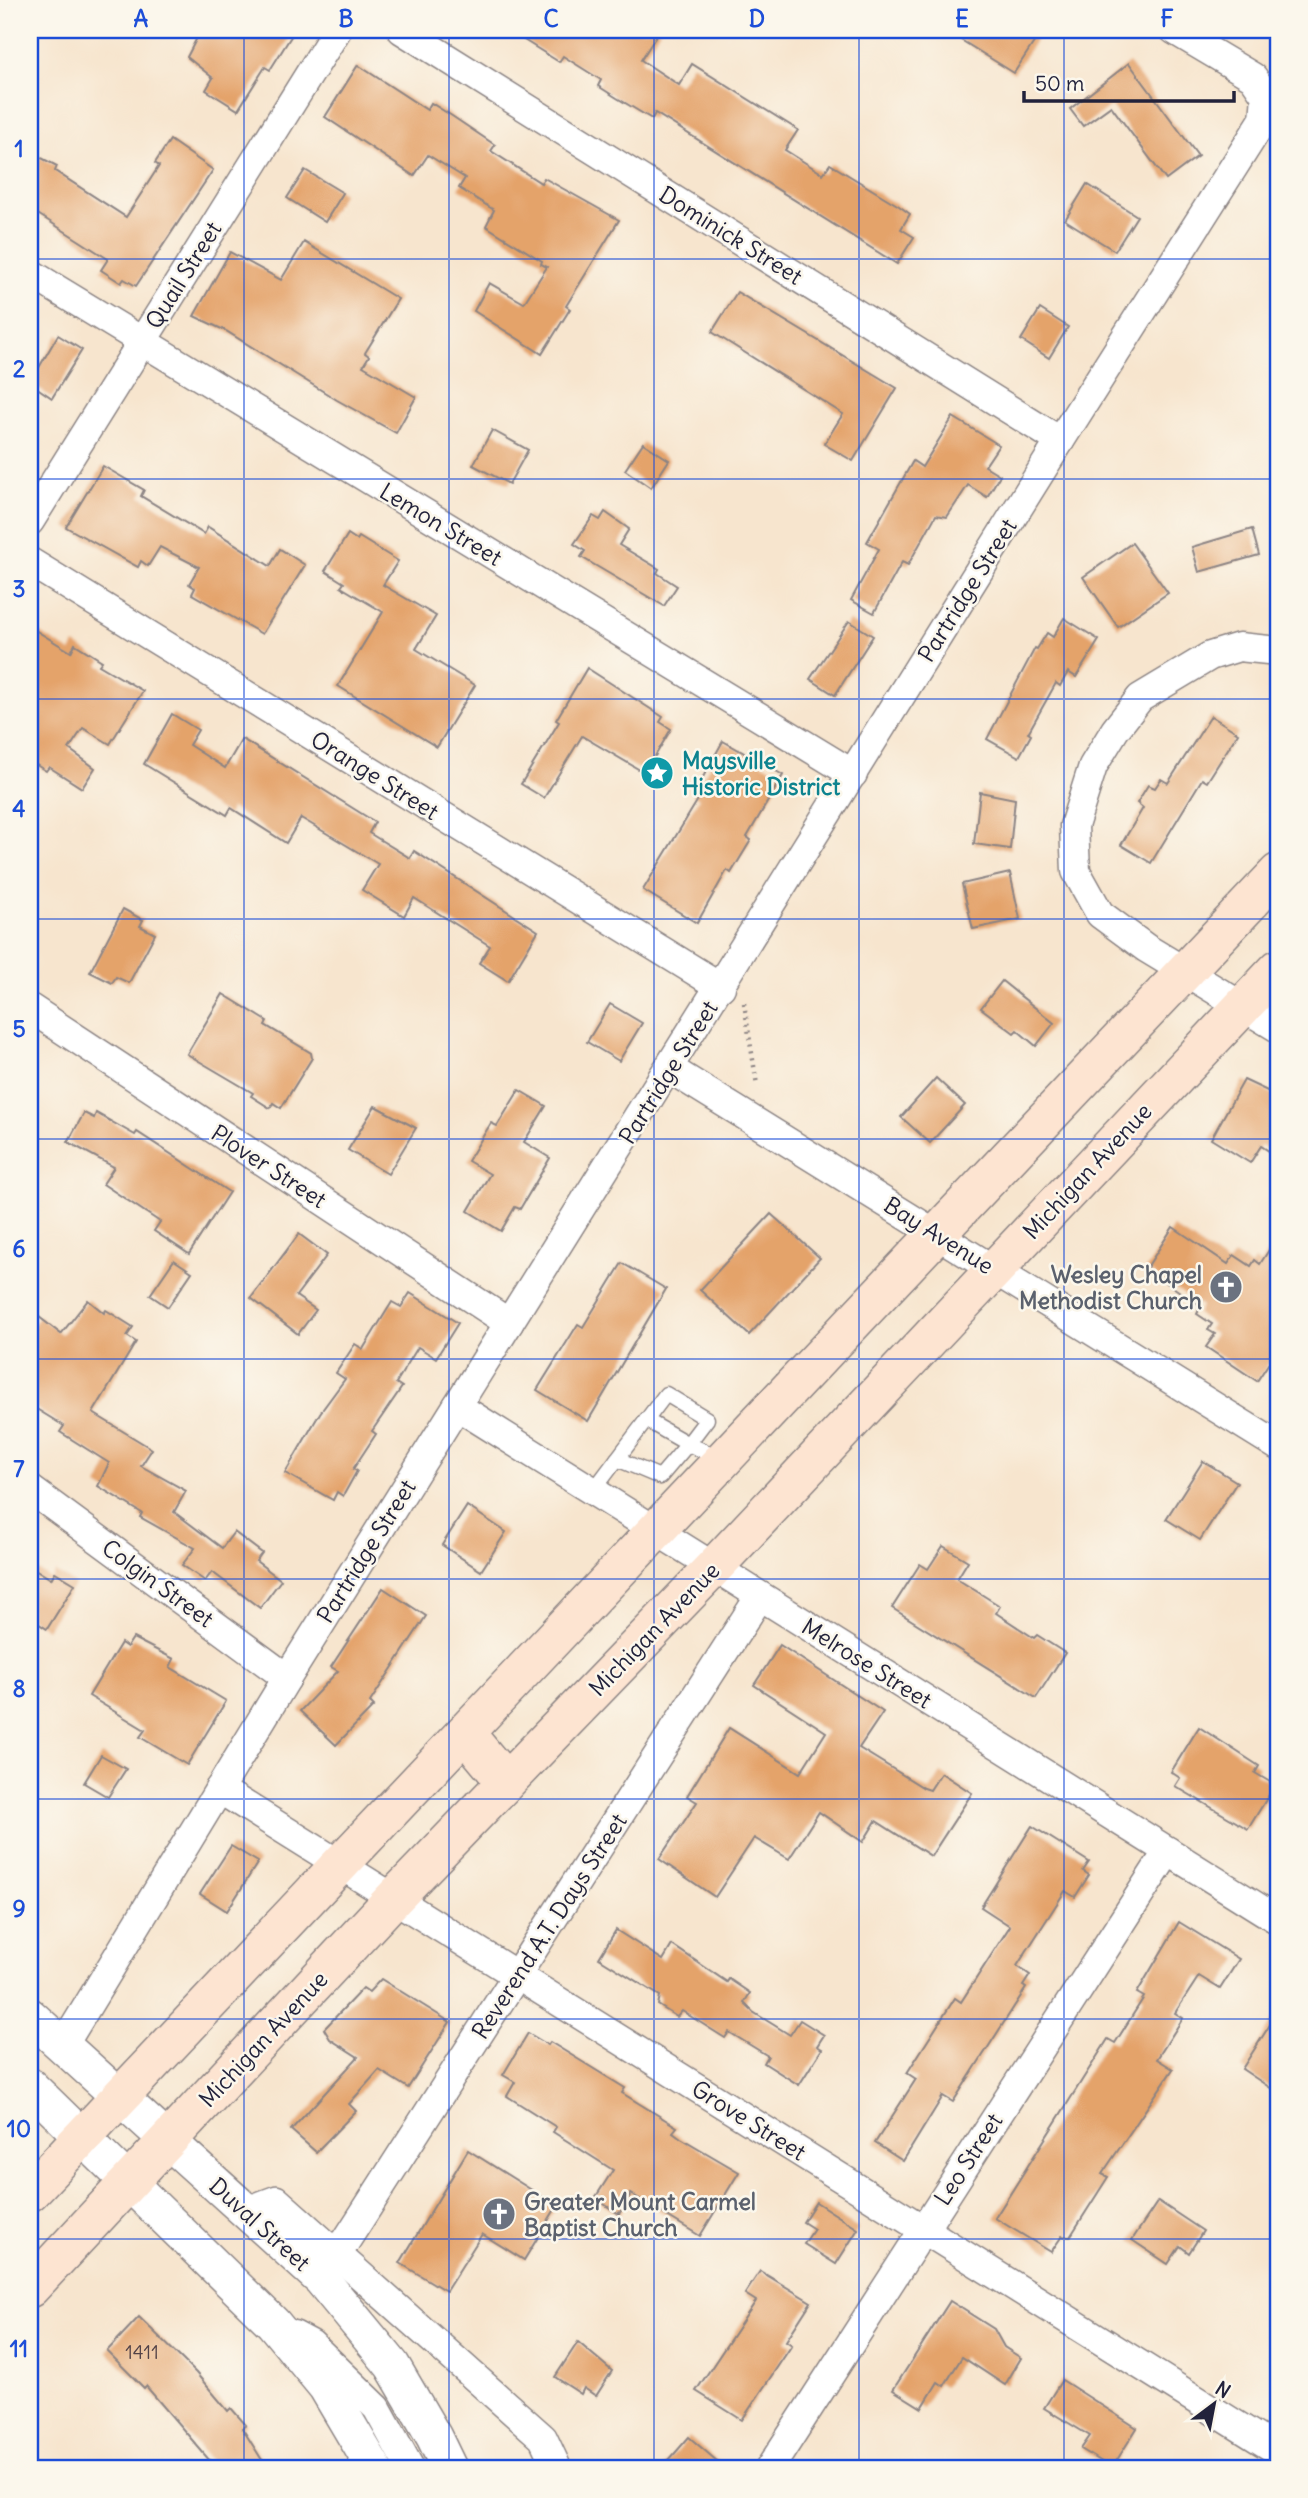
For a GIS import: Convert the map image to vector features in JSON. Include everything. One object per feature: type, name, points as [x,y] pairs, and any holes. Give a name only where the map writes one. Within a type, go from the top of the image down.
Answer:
[{"type":"main road","points":[[30,2192],[658,1532],[1278,873]]},
{"type":"main road","name":"Michigan Avenue","points":[[30,2288],[393,1899],[714,1567],[1278,969]]},
{"type":"main road","points":[[465,1733],[506,1782]]},
{"type":"street","name":"Quail Street","points":[[30,521],[337,30]]},
{"type":"street","name":"Dominick Street","points":[[402,30],[1060,441]]},
{"type":"street","name":"Partridge Street","points":[[63,2046],[287,1678],[670,1069],[732,991],[853,774],[1264,120],[1266,96],[1253,77],[1174,30]]},
{"type":"street","name":"Lemon Street","points":[[30,273],[853,774]]},
{"type":"street","name":"Orange Street","points":[[30,562],[732,991]]},
{"type":"street","points":[[1278,651],[1239,647],[1210,656],[1140,698],[1115,730],[1093,766],[1074,825],[1076,871],[1100,914],[1146,948],[1278,1028]]},
{"type":"street","name":"Plover Street","points":[[30,1008],[509,1323]]},
{"type":"street","name":"Bay Avenue","points":[[670,1069],[1278,1446]]},
{"type":"street","name":"Melrose Street","points":[[457,1406],[1278,1920]]},
{"type":"street","name":"Colgin Street","points":[[30,1489],[287,1678]]},
{"type":"street","name":"Reverend A.T. Days Street","points":[[337,2255],[760,1596]]},
{"type":"street","name":"Grove Street","points":[[219,1789],[1278,2451]]},
{"type":"street","name":"Leo Street","points":[[770,2468],[1168,1851]]},
{"type":"street","name":"Duval Street","points":[[30,2016],[321,2279],[392,2365],[449,2468]]},
{"type":"street","points":[[30,2086],[273,2323],[326,2387],[374,2468]]},
{"type":"street","points":[[246,2211],[276,2200],[542,2438],[558,2468]]},
{"type":"street","points":[[273,2323],[311,2344],[377,2408],[410,2468]]},
{"type":"lane","points":[[593,1491],[646,1420],[666,1394],[707,1419],[660,1477],[617,1459]]},
{"type":"lane","points":[[646,1420],[688,1444],[724,1460]]},
{"type":"path","points":[[732,991],[757,1084]]},
{"type":"building","points":[[201,30],[295,30],[270,70],[265,67],[238,110],[206,90],[213,78],[187,57]]},
{"type":"building","points":[[508,30],[660,30],[641,60],[679,85],[692,64],[798,130],[785,150],[823,174],[830,164],[899,206],[910,214],[901,229],[914,237],[897,264],[655,113],[652,119],[617,98],[598,86],[601,80],[563,56],[559,62]]},
{"type":"building","points":[[945,30],[1042,30],[1014,73]]},
{"type":"building","points":[[1129,63],[1198,156],[1166,180],[1111,106],[1083,126],[1070,109]]},
{"type":"building","points":[[358,65],[427,110],[431,103],[452,116],[495,145],[491,151],[541,183],[544,178],[619,220],[566,306],[570,309],[542,354],[474,311],[489,283],[524,303],[547,267],[541,264],[542,261],[486,226],[494,210],[459,188],[465,178],[428,155],[414,176],[325,117]]},
{"type":"building","points":[[170,140],[213,170],[136,286],[124,279],[121,283],[101,270],[108,259],[30,209],[30,152],[57,166],[55,171],[126,217],[159,166],[155,163]]},
{"type":"building","points":[[305,170],[343,193],[325,222],[287,198]]},
{"type":"building","points":[[1087,184],[1137,216],[1115,251],[1065,220]]},
{"type":"building","points":[[304,242],[398,299],[365,353],[369,356],[363,366],[416,397],[396,433],[226,331],[194,316],[230,252],[281,280]]},
{"type":"building","points":[[737,292],[897,388],[853,461],[824,444],[843,414],[712,332]]},
{"type":"building","points":[[1040,309],[1068,327],[1049,358],[1021,340]]},
{"type":"building","points":[[58,335],[82,350],[52,398],[30,383]]},
{"type":"building","points":[[953,417],[999,445],[985,466],[1000,475],[987,497],[968,485],[947,517],[936,515],[908,565],[902,562],[874,613],[851,600],[879,549],[867,542],[913,461],[922,467]]},
{"type":"building","points":[[492,430],[528,450],[509,484],[473,465]]},
{"type":"building","points":[[643,443],[669,460],[651,488],[625,470]]},
{"type":"building","points":[[103,466],[144,490],[141,496],[204,534],[208,527],[270,566],[280,549],[305,565],[262,634],[192,594],[195,588],[189,584],[199,567],[160,547],[148,566],[141,561],[138,567],[66,527]]},
{"type":"building","points":[[605,512],[629,529],[619,545],[659,569],[657,573],[677,586],[664,606],[581,557],[585,551],[574,544],[593,516],[600,520]]},
{"type":"building","points":[[1252,529],[1259,555],[1199,572],[1192,547]]},
{"type":"building","points":[[348,534],[357,540],[359,537],[398,561],[383,585],[436,616],[416,649],[475,685],[437,747],[338,686],[383,612],[341,587],[344,583],[325,571]]},
{"type":"building","points":[[1132,543],[1168,593],[1118,627],[1083,577]]},
{"type":"building","points":[[1064,618],[1099,640],[1076,677],[1068,672],[1060,686],[1056,683],[1028,733],[1031,735],[1019,757],[987,739],[1035,648],[1037,649],[1047,633],[1053,637]]},
{"type":"building","points":[[849,621],[873,636],[835,695],[810,679]]},
{"type":"building","points":[[30,627],[71,652],[75,644],[102,661],[99,665],[143,691],[110,744],[83,728],[69,749],[95,768],[82,788],[49,767],[46,771],[30,761]]},
{"type":"building","points":[[587,668],[663,717],[660,722],[671,729],[645,773],[582,736],[544,798],[521,784],[559,722],[556,720]]},
{"type":"building","points":[[172,714],[198,730],[189,745],[225,768],[242,739],[375,822],[369,833],[410,858],[414,851],[538,931],[508,981],[479,963],[490,946],[414,898],[404,916],[362,890],[378,864],[301,818],[286,843],[231,808],[227,815],[144,764]]},
{"type":"building","points":[[1211,716],[1238,733],[1207,782],[1202,779],[1151,863],[1121,845],[1143,808],[1137,803],[1148,785],[1155,788],[1161,779],[1168,783]]},
{"type":"building","points":[[723,741],[783,775],[747,837],[751,840],[731,873],[727,870],[697,923],[643,890],[699,798],[693,795]]},
{"type":"building","points":[[980,792],[1015,799],[1010,849],[974,844]]},
{"type":"building","points":[[1010,873],[1020,919],[973,929],[962,884]]},
{"type":"building","points":[[123,909],[143,920],[140,926],[155,934],[129,983],[116,977],[112,983],[90,972]]},
{"type":"building","points":[[1002,981],[1054,1023],[1036,1046],[1017,1030],[1014,1033],[981,1008]]},
{"type":"building","points":[[223,994],[267,1021],[265,1025],[311,1053],[312,1058],[281,1108],[273,1103],[270,1108],[251,1096],[253,1093],[187,1054]]},
{"type":"building","points":[[610,1004],[642,1023],[619,1061],[587,1042]]},
{"type":"building","points":[[936,1078],[965,1105],[930,1143],[901,1117]]},
{"type":"building","points":[[1244,1080],[1278,1096],[1278,1157],[1261,1146],[1250,1163],[1211,1139]]},
{"type":"building","points":[[519,1090],[546,1106],[524,1142],[550,1158],[520,1209],[515,1207],[501,1231],[468,1211],[490,1174],[468,1161],[491,1123],[497,1126]]},
{"type":"building","points":[[375,1106],[416,1128],[388,1174],[348,1150]]},
{"type":"building","points":[[84,1113],[94,1118],[96,1113],[135,1135],[137,1132],[229,1192],[189,1254],[154,1231],[160,1222],[103,1184],[114,1167],[68,1142]]},
{"type":"building","points":[[771,1214],[820,1258],[749,1335],[700,1290]]},
{"type":"building","name":"Wesley Chapel Methodist Church","points":[[1173,1227],[1228,1264],[1234,1255],[1251,1266],[1255,1260],[1260,1264],[1278,1236],[1278,1349],[1257,1381],[1206,1347],[1215,1334],[1208,1330],[1212,1324],[1197,1314],[1201,1306],[1146,1269]]},
{"type":"building","points":[[299,1234],[327,1255],[296,1296],[316,1310],[298,1334],[251,1298]]},
{"type":"building","points":[[174,1260],[192,1272],[168,1307],[150,1295]]},
{"type":"building","points":[[622,1263],[666,1289],[588,1421],[537,1390],[578,1324],[583,1327]]},
{"type":"building","points":[[410,1293],[458,1323],[436,1358],[418,1347],[396,1383],[402,1387],[372,1431],[376,1434],[353,1469],[357,1471],[343,1496],[337,1492],[333,1500],[285,1473],[320,1413],[345,1379],[336,1373],[355,1344],[363,1349],[392,1302],[401,1307]]},
{"type":"building","points":[[88,1300],[104,1313],[106,1310],[133,1327],[127,1336],[136,1342],[93,1413],[152,1449],[141,1466],[186,1491],[174,1512],[222,1548],[234,1532],[262,1553],[256,1561],[281,1580],[260,1608],[212,1572],[205,1581],[182,1565],[195,1548],[140,1517],[142,1513],[98,1486],[109,1463],[60,1432],[64,1426],[30,1405],[30,1329],[39,1317],[61,1334]]},
{"type":"building","points":[[1203,1461],[1237,1482],[1200,1540],[1166,1519]]},
{"type":"building","points":[[467,1506],[506,1532],[481,1571],[442,1545]]},
{"type":"building","points":[[943,1546],[968,1561],[957,1579],[1000,1606],[996,1613],[1034,1638],[1037,1635],[1065,1653],[1036,1698],[892,1608],[920,1564],[928,1569]]},
{"type":"building","points":[[30,1566],[51,1579],[55,1572],[75,1584],[47,1629],[30,1618]]},
{"type":"building","points":[[383,1588],[426,1616],[370,1702],[374,1706],[336,1745],[300,1711],[338,1671],[331,1667]]},
{"type":"building","points":[[133,1638],[174,1659],[170,1667],[226,1701],[187,1765],[140,1737],[145,1730],[89,1696],[121,1643],[127,1647]]},
{"type":"building","points":[[780,1645],[883,1712],[859,1748],[924,1788],[930,1790],[941,1773],[972,1793],[931,1856],[876,1821],[863,1842],[819,1812],[789,1859],[754,1838],[715,1897],[659,1859],[697,1802],[687,1796],[729,1728],[800,1773],[826,1732],[754,1685]]},
{"type":"building","points":[[1199,1727],[1259,1766],[1255,1773],[1275,1785],[1248,1829],[1175,1786],[1180,1778],[1171,1772]]},
{"type":"building","points":[[101,1755],[126,1769],[108,1797],[84,1783]]},
{"type":"building","points":[[1032,1826],[1089,1862],[1083,1871],[1089,1875],[1075,1897],[1065,1891],[1017,1966],[1030,1975],[1023,1986],[1026,1988],[953,2102],[943,2096],[903,2161],[875,2143],[916,2079],[907,2073],[955,1998],[961,2002],[1010,1926],[981,1907]]},
{"type":"building","points":[[231,1846],[258,1862],[227,1911],[200,1894]]},
{"type":"building","points":[[1179,1922],[1239,1959],[1220,1989],[1199,1976],[1175,2013],[1183,2018],[1157,2059],[1173,2069],[1102,2174],[1108,2177],[1070,2237],[1062,2236],[1051,2252],[995,2218],[1108,2039],[1115,2043],[1144,1997],[1137,1993]]},
{"type":"building","points":[[616,1930],[663,1960],[672,1945],[727,1982],[729,1979],[750,1993],[744,2003],[753,2012],[790,2035],[800,2020],[824,2035],[817,2046],[822,2049],[799,2085],[764,2063],[768,2056],[729,2032],[725,2038],[682,2011],[677,2017],[658,2005],[660,1996],[599,1958]]},
{"type":"building","points":[[381,1979],[450,2022],[408,2088],[379,2070],[349,2104],[356,2111],[316,2152],[291,2130],[358,2057],[330,2039],[324,2029],[363,1988],[369,1992]]},
{"type":"building","points":[[1278,2012],[1278,2093],[1242,2069]]},
{"type":"building","points":[[528,2033],[548,2045],[550,2042],[625,2088],[622,2093],[677,2127],[673,2132],[681,2138],[739,2172],[700,2236],[631,2194],[619,2214],[595,2198],[613,2170],[553,2132],[556,2127],[507,2096],[515,2082],[503,2075]]},
{"type":"building","name":"Greater Mount Carmel Baptist Church","points":[[468,2150],[557,2206],[524,2260],[482,2234],[446,2291],[400,2263]]},
{"type":"building","points":[[1158,2201],[1203,2231],[1189,2253],[1180,2246],[1168,2264],[1132,2240]]},
{"type":"building","points":[[816,2202],[858,2229],[836,2264],[804,2244],[814,2229],[803,2222]]},
{"type":"building","points":[[760,2271],[811,2302],[786,2341],[792,2345],[742,2420],[696,2391],[756,2301],[745,2294]]},
{"type":"building","points":[[950,2301],[994,2329],[1004,2347],[1021,2358],[1005,2385],[962,2357],[944,2386],[938,2382],[922,2408],[893,2390]]},
{"type":"building","points":[[139,2317],[196,2373],[228,2411],[231,2408],[246,2425],[242,2428],[267,2468],[216,2468],[146,2386],[144,2388],[107,2351]]},
{"type":"building","points":[[578,2342],[612,2371],[596,2396],[584,2388],[581,2394],[555,2377]]},
{"type":"building","points":[[1062,2380],[1137,2428],[1112,2468],[1081,2449],[1090,2436],[1044,2408]]},
{"type":"building","points":[[689,2437],[725,2468],[662,2468]]},
{"type":"place","name":"Maysville Historic District","points":[[657,773]]},
{"type":"place","name":"Wesley Chapel Methodist Church","points":[[1226,1287]]},
{"type":"place","name":"Greater Mount Carmel Baptist Church","points":[[499,2214]]}]
